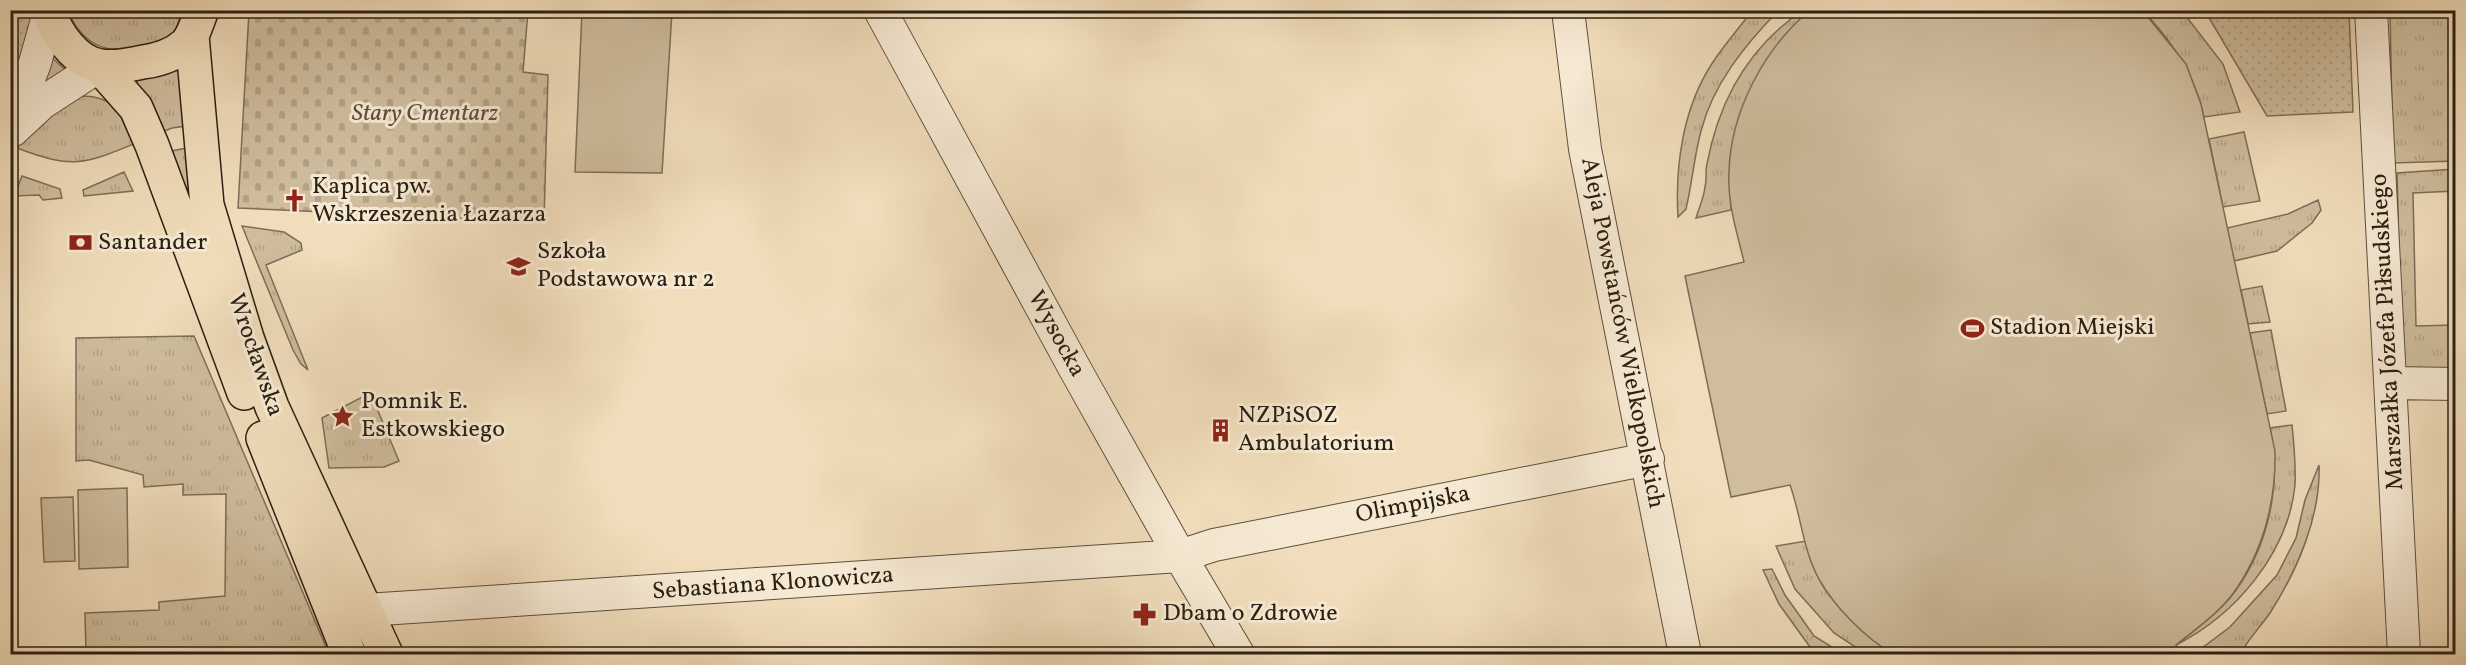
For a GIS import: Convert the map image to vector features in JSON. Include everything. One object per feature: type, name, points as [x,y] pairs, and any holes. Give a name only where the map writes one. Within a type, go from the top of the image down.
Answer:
[{"type":"main road","name":"Wrocławska","points":[[49,12],[67,44],[80,56],[99,66],[136,108],[152,145],[233,366],[349,654]]},
{"type":"main road","name":"Wrocławska","points":[[197,23],[207,205],[222,257],[272,407],[386,654]]},
{"type":"main road","points":[[99,66],[123,66],[163,57],[177,51],[197,23]]},
{"type":"street","name":"Wysocka","points":[[880,10],[1180,556],[1238,654]]},
{"type":"street","name":"Aleja Powstańców Wielkopolskich","points":[[1568,10],[1585,149],[1685,654]]},
{"type":"street","name":"Marszałka Józefa Piłsudskiego","points":[[2371,10],[2404,654]]},
{"type":"street","points":[[10,131],[35,63],[49,12]]},
{"type":"street","points":[[10,131],[42,103],[99,66]]},
{"type":"street","points":[[2391,383],[2456,384]]},
{"type":"street","name":"Olimpijska","points":[[1180,556],[1215,545],[1648,459]]},
{"type":"street","name":"Sebastiana Klonowicza","points":[[366,610],[1180,556]]},
{"type":"green space","points":[[11,11],[29,11],[32,24],[11,93]]},
{"type":"green space","points":[[68,11],[182,11],[172,43],[126,50],[99,46],[87,39],[77,28]]},
{"type":"green space","name":"Stary Cmentarz","points":[[249,11],[528,11],[523,72],[548,75],[544,222],[238,208]]},
{"type":"green space","points":[[582,11],[672,11],[662,173],[575,172]]},
{"type":"green space","points":[[1752,11],[1778,11],[1742,52],[1713,97],[1699,141],[1686,209],[1678,217],[1680,157],[1694,98],[1713,62]]},
{"type":"green space","points":[[1802,11],[1806,13],[1769,58],[1744,102],[1732,152],[1731,210],[1696,218],[1704,191],[1706,167],[1712,141],[1728,97],[1739,77],[1766,41]]},
{"type":"green space","name":"Stadion Miejski","points":[[1809,11],[2143,11],[2186,64],[2201,104],[2275,451],[2275,469],[2267,522],[2246,572],[2224,604],[2176,645],[2180,654],[1893,654],[1852,621],[1833,600],[1819,579],[1809,557],[1790,485],[1731,497],[1685,276],[1744,262],[1733,217],[1729,183],[1731,148],[1736,126],[1743,104],[1764,63],[1793,26]]},
{"type":"green space","points":[[2149,11],[2182,11],[2223,64],[2240,112],[2204,117],[2189,74],[2166,37],[2146,14]]},
{"type":"green space","points":[[2205,11],[2349,11],[2353,112],[2267,116]]},
{"type":"green space","points":[[2390,11],[2455,11],[2455,161],[2393,163]]},
{"type":"green space","points":[[51,57],[68,72],[39,94]]},
{"type":"green space","points":[[181,62],[186,126],[157,134],[128,72]]},
{"type":"green space","points":[[84,96],[95,97],[112,104],[124,116],[141,141],[92,159],[67,162],[17,148],[22,140],[47,116],[66,103]]},
{"type":"green space","points":[[2244,132],[2260,201],[2223,207],[2209,139]]},
{"type":"green space","points":[[187,148],[198,221],[166,152]]},
{"type":"green space","points":[[2455,169],[2455,191],[2413,193],[2416,326],[2455,325],[2455,369],[2402,370],[2397,173]]},
{"type":"green space","points":[[124,172],[133,191],[84,196],[83,190]]},
{"type":"green space","points":[[22,176],[60,189],[62,198],[43,200],[39,195],[14,196]]},
{"type":"green space","points":[[2318,200],[2321,210],[2312,223],[2277,251],[2234,261],[2227,228],[2288,214]]},
{"type":"green space","points":[[242,226],[284,232],[301,243],[302,250],[266,265],[308,370],[301,364],[293,350]]},
{"type":"green space","points":[[2262,286],[2270,322],[2248,324],[2241,290]]},
{"type":"green space","points":[[2271,330],[2286,411],[2267,414],[2250,333]]},
{"type":"green space","points":[[194,336],[329,654],[86,654],[85,613],[159,610],[159,602],[225,596],[226,494],[183,495],[183,484],[144,487],[143,475],[89,460],[76,461],[76,338]]},
{"type":"green space","points":[[366,395],[373,399],[399,461],[384,467],[329,468],[322,418]]},
{"type":"green space","points":[[2292,425],[2295,485],[2282,535],[2270,558],[2238,599],[2198,632],[2176,645],[2223,605],[2247,572],[2257,553],[2270,512],[2274,470],[2270,428]]},
{"type":"green space","points":[[2319,465],[2316,504],[2305,542],[2298,561],[2270,613],[2240,654],[2194,654],[2230,627],[2277,575],[2296,538],[2305,500]]},
{"type":"green space","points":[[127,488],[128,567],[79,569],[78,490]]},
{"type":"green space","points":[[73,497],[75,561],[44,562],[41,498]]},
{"type":"green space","points":[[1806,541],[1816,573],[1831,598],[1862,630],[1893,654],[1866,654],[1834,633],[1795,589],[1776,546]]},
{"type":"green space","points":[[1772,569],[1785,595],[1814,636],[1843,654],[1815,654],[1779,604],[1763,570]]},
{"type":"place","name":"Kaplica pw. Wskrzeszenia Łazarza","points":[[294,201]]},
{"type":"place","name":"Santander","points":[[80,243]]},
{"type":"place","name":"Szkoła Podstawowa nr 2","points":[[519,266]]},
{"type":"place","name":"Stadion Miejski","points":[[1972,328]]},
{"type":"place","name":"Pomnik E. Estkowskiego","points":[[343,416]]},
{"type":"place","name":"NZPiSOZ Ambulatorium","points":[[1220,430]]},
{"type":"place","name":"Dbam o Zdrowie","points":[[1145,614]]}]
